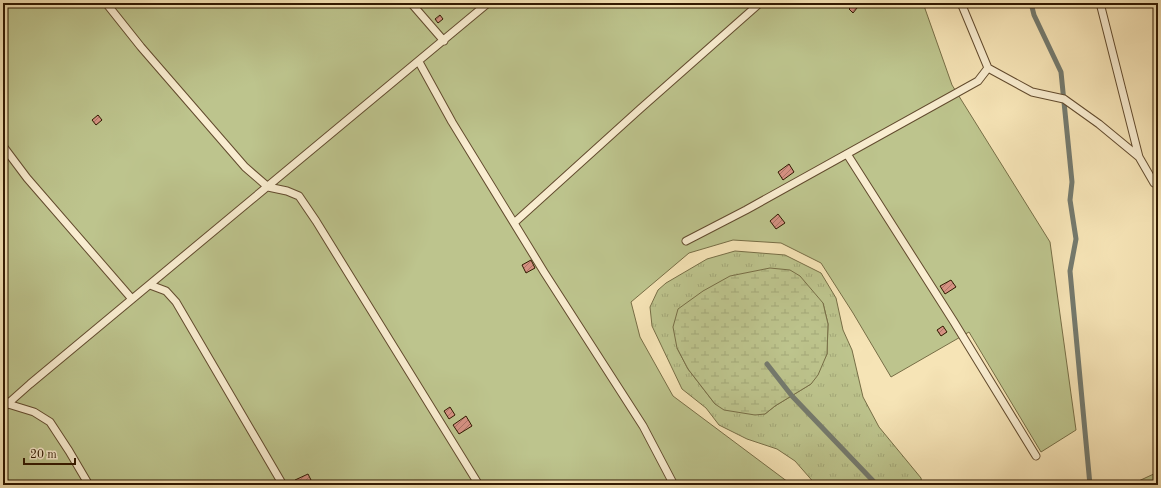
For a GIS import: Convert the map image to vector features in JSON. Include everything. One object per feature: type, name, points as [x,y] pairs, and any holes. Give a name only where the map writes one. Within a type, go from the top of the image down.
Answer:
[{"type":"lane","points":[[106,3],[141,47],[245,167],[268,187],[287,191],[299,196],[316,221],[479,485]]},
{"type":"lane","points":[[411,3],[444,41]]},
{"type":"lane","points":[[5,403],[132,300],[488,3]]},
{"type":"lane","points":[[514,224],[640,109],[760,3]]},
{"type":"lane","points":[[960,3],[988,68],[1032,92],[1064,99],[1099,124],[1139,157]]},
{"type":"lane","points":[[1100,3],[1139,157],[1154,183],[1158,185]]},
{"type":"lane","points":[[418,62],[452,122],[514,224],[643,426],[674,485]]},
{"type":"lane","points":[[686,241],[746,210],[978,81],[988,68]]},
{"type":"lane","points":[[3,146],[27,178],[132,300]]},
{"type":"lane","points":[[847,154],[954,322],[1036,456]]},
{"type":"lane","points":[[150,285],[166,291],[176,302],[283,485]]},
{"type":"lane","points":[[5,403],[34,412],[50,422],[89,485]]},
{"type":"green space","points":[[3,3],[923,3],[952,85],[1050,242],[1076,430],[1041,452],[969,332],[891,377],[821,263],[781,243],[733,240],[689,253],[631,302],[640,337],[673,396],[792,485],[3,485]]},
{"type":"green space","points":[[735,251],[785,255],[821,273],[836,298],[843,330],[852,350],[863,397],[879,427],[921,478],[922,485],[816,485],[795,461],[777,449],[747,439],[719,425],[706,408],[682,389],[652,326],[650,307],[658,290],[666,283],[707,259]],"holes":[[[823,303],[828,324],[827,354],[811,384],[775,406],[765,414],[715,404],[688,369],[677,348]]]},
{"type":"green space","points":[[770,268],[790,270],[800,276],[823,303],[828,324],[827,354],[818,375],[811,384],[775,406],[765,414],[755,415],[724,410],[715,404],[688,369],[677,348],[673,327],[678,309],[703,291],[730,276]]},
{"type":"green space","points":[[1158,472],[1158,485],[1130,485]]},
{"type":"building","points":[[854,4],[857,8],[853,13],[849,9]]},
{"type":"building","points":[[440,15],[443,19],[438,23],[435,19]]},
{"type":"building","points":[[98,115],[102,120],[96,125],[92,120]]},
{"type":"building","points":[[789,164],[794,172],[783,180],[778,172]]},
{"type":"building","points":[[778,214],[785,223],[776,229],[770,221]]},
{"type":"building","points":[[531,260],[535,268],[526,273],[522,265]]},
{"type":"building","points":[[951,280],[956,287],[945,294],[940,286]]},
{"type":"building","points":[[943,326],[947,332],[941,336],[937,330]]},
{"type":"building","points":[[450,407],[455,415],[449,419],[444,411]]},
{"type":"building","points":[[466,416],[472,426],[459,434],[453,425]]},
{"type":"building","points":[[308,474],[312,482],[306,485],[298,485],[295,480]]},
{"type":"waterway","points":[[1031,3],[1034,15],[1061,72],[1072,182],[1070,200],[1076,239],[1070,271],[1090,485]]},
{"type":"waterway","points":[[767,364],[792,396],[877,485]]}]
